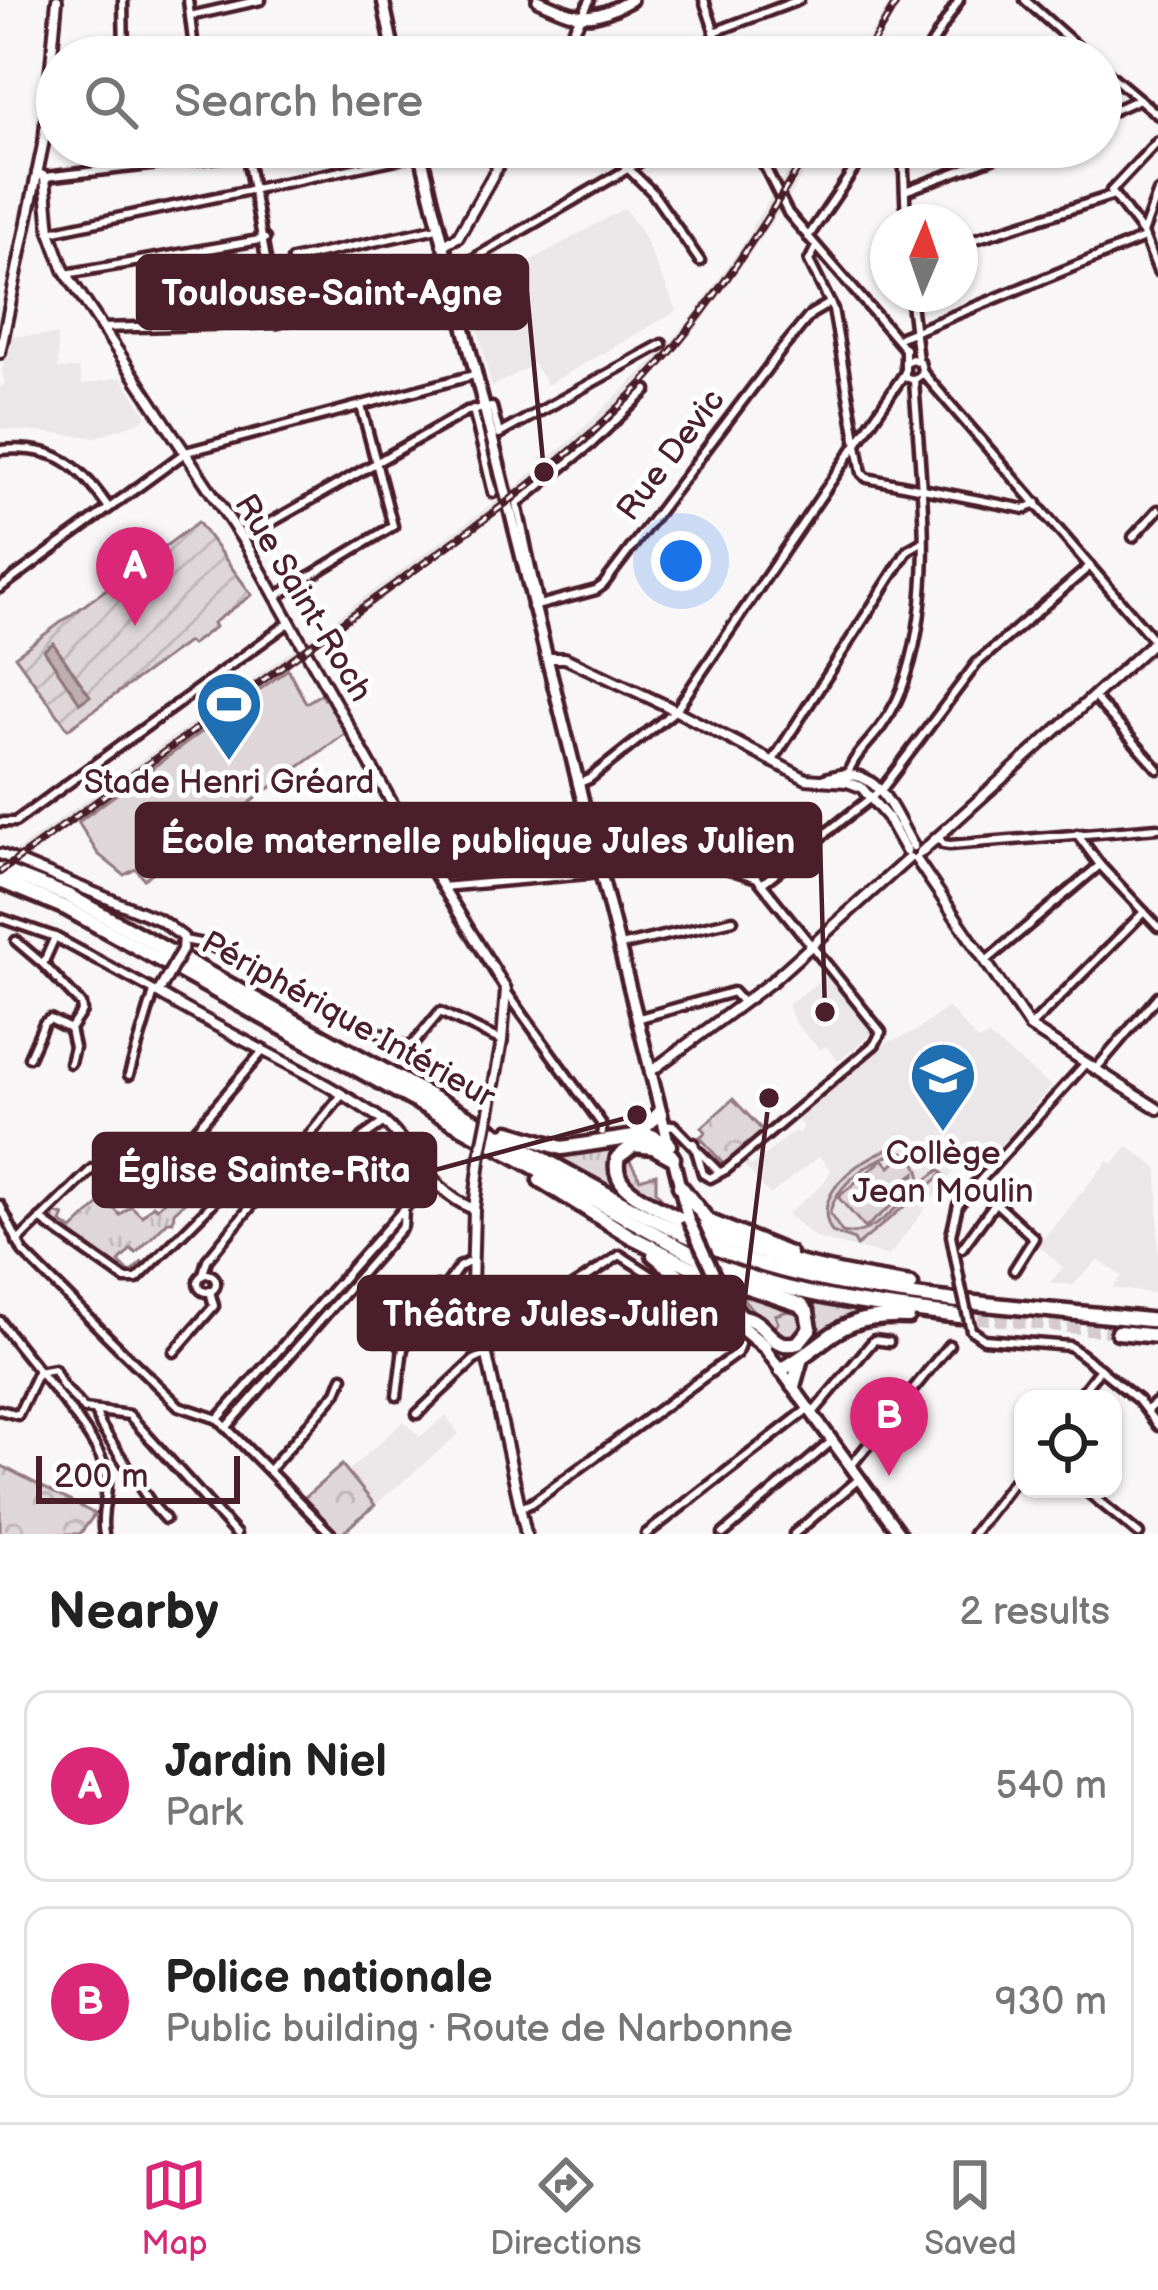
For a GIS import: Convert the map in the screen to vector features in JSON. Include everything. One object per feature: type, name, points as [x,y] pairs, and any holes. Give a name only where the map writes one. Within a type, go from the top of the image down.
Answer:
[{"type":"highway","name":"Périphérique Intérieur","points":[[0,869],[69,896],[668,1227],[765,1266],[862,1287],[1158,1321]]},
{"type":"highway","points":[[0,881],[66,908],[720,1267],[826,1298],[960,1316],[956,1320],[878,1316],[858,1320],[837,1328],[781,1370]]},
{"type":"highway","points":[[468,1117],[562,1148],[652,1136],[671,1152]]},
{"type":"highway","points":[[632,1138],[662,1120]]},
{"type":"highway","points":[[671,1152],[634,1145],[618,1157],[618,1177],[642,1198],[722,1239],[852,1276],[1038,1301],[1046,1309]]},
{"type":"highway","points":[[502,1150],[510,1162],[630,1236],[697,1270],[801,1305],[809,1328],[798,1343],[786,1346],[773,1341],[754,1319],[743,1317]]},
{"type":"highway","points":[[680,1186],[702,1215],[718,1226],[852,1276]]},
{"type":"highway","points":[[630,1236],[765,1347]]},
{"type":"highway","points":[[1118,1331],[1158,1336]]},
{"type":"highway","points":[[793,1386],[804,1353]]},
{"type":"main road","points":[[382,0],[390,36]]},
{"type":"main road","points":[[538,0],[580,19],[631,0]]},
{"type":"main road","points":[[423,168],[432,229],[442,245],[444,277],[536,606],[545,658],[688,1219],[719,1285],[900,1534]]},
{"type":"street","points":[[56,36],[57,0]]},
{"type":"street","points":[[123,0],[124,36]]},
{"type":"street","points":[[188,0],[192,36]]},
{"type":"street","points":[[190,16],[261,0]]},
{"type":"street","points":[[571,36],[590,0]]},
{"type":"street","points":[[715,36],[705,3],[718,0]]},
{"type":"street","points":[[714,32],[799,0]]},
{"type":"street","points":[[937,36],[958,0]]},
{"type":"street","points":[[1025,0],[1064,36]]},
{"type":"street","points":[[1122,85],[1158,115]]},
{"type":"street","points":[[1122,107],[1139,99]]},
{"type":"street","points":[[1112,196],[1116,182],[1158,141]]},
{"type":"street","points":[[1147,156],[1158,156]]},
{"type":"street","points":[[0,353],[42,168]]},
{"type":"street","points":[[41,175],[98,168]]},
{"type":"street","points":[[249,168],[278,323]]},
{"type":"street","points":[[50,232],[357,168]]},
{"type":"street","points":[[442,245],[461,232],[497,168]]},
{"type":"street","points":[[764,168],[808,237],[912,354]]},
{"type":"street","points":[[808,237],[855,168]]},
{"type":"street","points":[[904,168],[905,204]]},
{"type":"street","points":[[905,191],[966,168]]},
{"type":"street","points":[[101,328],[278,323],[444,277],[629,169],[652,192],[700,261]]},
{"type":"street","name":"Rue Saint-Roch","points":[[41,175],[50,232],[66,274],[277,596],[405,826],[508,994]]},
{"type":"street","points":[[887,329],[907,336],[1143,236],[1158,192]]},
{"type":"street","points":[[1112,196],[1143,236],[1158,271]]},
{"type":"street","points":[[978,238],[1112,196]]},
{"type":"street","points":[[308,315],[292,260],[432,229]]},
{"type":"street","points":[[66,274],[265,239]]},
{"type":"street","points":[[816,247],[809,261],[830,303],[856,445],[867,478],[1025,509],[1036,503]]},
{"type":"street","name":"Rue Devic","points":[[536,606],[603,585],[782,349],[812,314],[830,303]]},
{"type":"street","points":[[650,1072],[812,946],[1157,641],[923,374],[907,336],[911,312]]},
{"type":"street","points":[[242,539],[478,407],[492,407],[500,434],[662,344]]},
{"type":"street","points":[[577,784],[676,710],[904,374],[904,363],[912,354]]},
{"type":"street","points":[[904,374],[914,380]]},
{"type":"street","points":[[914,380],[923,374]]},
{"type":"street","points":[[0,589],[186,452],[474,375]]},
{"type":"street","points":[[847,777],[885,722],[906,679],[921,601],[914,380]]},
{"type":"street","points":[[536,606],[516,507],[647,390]]},
{"type":"street","points":[[277,596],[393,526],[361,406]]},
{"type":"street","points":[[478,407],[493,493]]},
{"type":"street","points":[[0,450],[40,451],[65,460],[87,477],[109,508]]},
{"type":"street","points":[[1133,537],[1158,510]]},
{"type":"street","points":[[772,763],[908,550],[922,542]]},
{"type":"street","points":[[763,883],[876,794],[976,663],[1090,566]]},
{"type":"street","points":[[0,822],[15,822],[291,621]]},
{"type":"street","points":[[545,658],[565,658],[817,782],[858,774],[895,810],[914,852],[983,963],[1030,1027],[1158,1108]]},
{"type":"street","points":[[1093,696],[1158,769]]},
{"type":"street","points":[[405,826],[585,816]]},
{"type":"street","points":[[588,830],[601,827],[752,874],[879,1028],[881,1035],[769,1134],[706,1179],[694,1143]]},
{"type":"street","points":[[938,834],[940,841],[950,845],[1158,827]]},
{"type":"street","points":[[1077,834],[1158,927]]},
{"type":"street","points":[[0,854],[178,931],[183,945],[156,992],[129,1075]]},
{"type":"street","points":[[983,963],[1100,865]]},
{"type":"street","points":[[441,887],[599,874]]},
{"type":"street","points":[[1030,1027],[1144,912]]},
{"type":"street","points":[[0,918],[55,937],[342,1095],[384,1122],[432,1177],[474,1209]]},
{"type":"street","points":[[617,947],[733,920]]},
{"type":"street","points":[[43,964],[55,937]]},
{"type":"street","points":[[16,940],[81,1004],[80,1019],[70,1029]]},
{"type":"street","points":[[183,945],[210,945],[406,1047],[440,1012],[502,1041]]},
{"type":"street","points":[[636,1018],[733,992],[742,1002]]},
{"type":"street","points":[[508,994],[601,1123],[602,1132]]},
{"type":"street","points":[[508,994],[481,1152],[471,1266],[484,1350],[500,1400],[526,1534]]},
{"type":"street","points":[[1095,1070],[1158,996]]},
{"type":"street","points":[[506,1013],[520,1008]]},
{"type":"street","points":[[29,1057],[50,1019],[70,1029]]},
{"type":"street","points":[[70,1029],[74,1047],[70,1063]]},
{"type":"street","points":[[17,1242],[92,1169],[151,1176],[166,1167],[262,1052]]},
{"type":"street","points":[[1085,1064],[958,1205],[951,1227],[961,1287],[971,1330],[984,1339],[1070,1346],[1148,1410],[1158,1426]]},
{"type":"street","points":[[174,1352],[214,1306],[215,1278],[203,1274],[207,1260],[342,1095]]},
{"type":"street","points":[[662,1120],[694,1143],[719,1172]]},
{"type":"street","points":[[340,1164],[363,1137],[384,1122]]},
{"type":"street","points":[[40,1219],[124,1279],[137,1279],[230,1186],[226,1171],[185,1144]]},
{"type":"street","points":[[218,1419],[432,1177]]},
{"type":"street","points":[[975,1184],[1034,1238],[1014,1270]]},
{"type":"street","points":[[962,1248],[995,1202]]},
{"type":"street","points":[[0,1205],[17,1242],[171,1399],[186,1410],[218,1419],[331,1534]]},
{"type":"street","points":[[226,1427],[404,1226],[404,1210]]},
{"type":"street","points":[[417,1414],[484,1350],[620,1255],[738,1340],[740,1349],[520,1508]]},
{"type":"street","points":[[397,1396],[403,1348],[459,1267],[471,1266]]},
{"type":"street","points":[[0,1321],[105,1467],[104,1534]]},
{"type":"street","points":[[381,1329],[403,1348]]},
{"type":"street","points":[[646,1534],[810,1412],[874,1340],[889,1342]]},
{"type":"street","points":[[850,1466],[949,1345]]},
{"type":"street","points":[[38,1372],[54,1369],[80,1405],[96,1412],[129,1415],[236,1534]]},
{"type":"street","points":[[1084,1390],[1100,1369]]},
{"type":"street","points":[[0,1410],[18,1415],[38,1372]]},
{"type":"street","points":[[269,1470],[337,1392],[343,1377]]},
{"type":"street","points":[[1148,1410],[1158,1401]]},
{"type":"street","points":[[96,1412],[125,1464],[165,1519]]},
{"type":"street","points":[[723,1534],[832,1441]]},
{"type":"street","points":[[794,1534],[859,1478]]},
{"type":"street","points":[[973,1534],[1014,1481]]},
{"type":"street","points":[[1095,1498],[1139,1534]]},
{"type":"shaded area","points":[[891,0],[904,0],[881,36],[870,36]]},
{"type":"shaded area","points":[[790,168],[806,168],[700,324],[638,395],[575,456],[21,861],[8,857],[517,486],[542,464],[539,458],[553,455],[569,442],[664,350],[696,312]]},
{"type":"shaded area","points":[[625,208],[677,311],[547,385],[534,364],[492,387],[469,295]]},
{"type":"shaded area","points":[[57,335],[58,369],[79,369],[82,385],[121,377],[149,418],[96,437],[0,429],[8,336]]},
{"type":"shaded area","points":[[53,643],[90,696],[80,703],[44,650]]},
{"type":"shaded area","points":[[829,974],[875,1031],[838,1061],[826,1046],[820,1050],[795,1023],[788,1005]]},
{"type":"shaded area","name":"Collège Jean Moulin","points":[[948,1007],[978,1041],[988,1036],[1051,1086],[977,1174],[961,1162],[889,1256],[816,1238],[787,1214],[821,1186],[831,1171],[819,1156],[770,1195],[744,1165],[752,1166],[794,1131],[798,1134],[804,1128],[797,1119],[887,1043],[915,1032]]},
{"type":"shaded area","points":[[1128,1146],[1158,1169],[1158,1294],[1112,1288],[1122,1276],[1098,1260],[1073,1285],[1050,1283],[1063,1267],[1038,1245],[1108,1161],[1113,1164]]},
{"type":"shaded area","points":[[446,1416],[459,1434],[375,1505],[347,1472],[404,1421],[420,1437]]},
{"type":"green space","points":[[198,522],[252,595],[191,645],[188,642],[68,729],[15,656],[142,563],[140,559],[149,553],[152,556]]},
{"type":"green space","name":"Stade Henri Gréard","points":[[288,669],[306,703],[321,694],[324,699],[329,696],[349,731],[144,879],[136,869],[124,875],[98,854],[78,822]]},
{"type":"green space","points":[[733,1099],[763,1131],[724,1165],[700,1137],[706,1132],[702,1127]]},
{"type":"green space","points":[[623,1144],[617,1152],[633,1198],[545,1150],[594,1150]]},
{"type":"green space","points":[[888,1149],[908,1155],[919,1170],[921,1184],[939,1170],[943,1174],[857,1246],[854,1240],[832,1232],[827,1206],[850,1171]],"holes":[[[901,1157],[890,1167],[883,1159],[838,1197],[865,1228],[910,1190],[903,1182],[915,1173],[914,1189],[872,1227],[842,1232],[830,1214],[832,1205],[844,1186],[881,1159]]]},
{"type":"green space","points":[[626,1154],[640,1179],[656,1174],[656,1191],[667,1205],[627,1181],[621,1163]]},
{"type":"green space","points":[[203,1166],[218,1180],[226,1178],[226,1185],[212,1199],[195,1193],[174,1212],[173,1221],[136,1253],[131,1249],[119,1262],[130,1273],[142,1262],[145,1265],[133,1276],[105,1262],[54,1224],[54,1213],[64,1216],[61,1222],[72,1230],[105,1199],[120,1215],[131,1206],[142,1216],[190,1177],[210,1192],[218,1182]]},
{"type":"green space","points":[[735,1289],[785,1305],[788,1311],[775,1315],[778,1323],[771,1332]]},
{"type":"green space","points":[[798,1300],[875,1314],[838,1324],[787,1360],[781,1352],[812,1333]]},
{"type":"green space","points":[[785,1305],[798,1311],[804,1326],[799,1337],[788,1341],[771,1332],[776,1328],[775,1315]]},
{"type":"green space","points":[[0,1465],[95,1514],[80,1534],[0,1534]]},
{"type":"green space","points":[[342,1465],[375,1505],[335,1534],[304,1498]]},
{"type":"tunnel","points":[[960,1316],[1118,1332]]},
{"type":"railway","points":[[877,36],[898,0]]},
{"type":"railway","points":[[0,872],[479,523],[580,443],[643,383],[690,328],[798,168]]},
{"type":"place","name":"Toulouse-Saint-Agne","points":[[544,472]]},
{"type":"place","name":"Jardin Niel","points":[[135,626]]},
{"type":"place","name":"Stade Henri Gréard","points":[[229,763]]},
{"type":"place","name":"École maternelle publique Jules Julien","points":[[825,1012]]},
{"type":"place","name":"Théâtre Jules-Julien","points":[[769,1098]]},
{"type":"place","name":"Église Sainte-Rita","points":[[637,1115]]},
{"type":"place","name":"Collège Jean Moulin","points":[[943,1134]]},
{"type":"place","name":"Police nationale","points":[[889,1476]]}]
